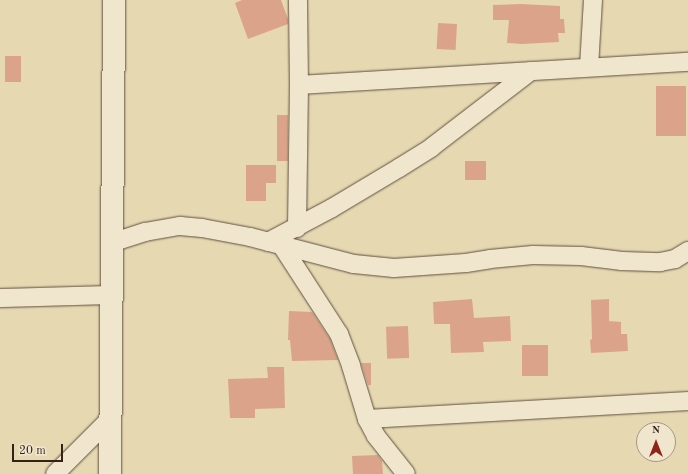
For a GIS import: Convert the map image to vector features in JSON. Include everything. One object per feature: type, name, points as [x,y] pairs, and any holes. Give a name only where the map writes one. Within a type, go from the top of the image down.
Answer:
[{"type":"street","points":[[110,474],[110,295],[114,0]]},
{"type":"street","points":[[297,228],[299,85],[298,0]]},
{"type":"street","points":[[589,67],[593,0]]},
{"type":"street","points":[[299,85],[589,67],[687,63]]},
{"type":"street","points":[[275,244],[297,228],[432,147],[530,71]]},
{"type":"street","points":[[111,243],[145,232],[180,226],[202,228],[275,244],[354,264],[394,268],[466,263],[490,258],[533,255],[581,256],[622,261],[660,262],[675,259],[688,251]]},
{"type":"street","points":[[275,244],[339,334],[368,420],[385,449],[406,474]]},
{"type":"street","points":[[0,298],[110,295]]},
{"type":"street","points":[[368,420],[688,401]]},
{"type":"street","points":[[55,474],[110,419]]},
{"type":"building","points":[[242,0],[281,0],[288,19],[288,24],[248,39],[235,3]]},
{"type":"building","points":[[521,4],[560,6],[560,19],[564,19],[565,33],[558,33],[559,42],[522,44],[507,43],[509,20],[493,20],[493,5]]},
{"type":"building","points":[[438,23],[457,24],[456,50],[437,49]]},
{"type":"building","points":[[5,56],[21,56],[21,82],[5,82]]},
{"type":"building","points":[[656,86],[686,86],[686,136],[656,136]]},
{"type":"building","points":[[277,115],[288,115],[288,161],[277,161]]},
{"type":"building","points":[[465,161],[486,161],[486,180],[465,180]]},
{"type":"building","points":[[246,165],[276,165],[276,183],[266,183],[266,201],[246,201]]},
{"type":"building","points":[[472,299],[474,318],[510,316],[511,341],[483,342],[484,352],[451,353],[450,324],[434,324],[433,302]]},
{"type":"building","points":[[609,299],[609,321],[621,322],[621,334],[627,334],[628,351],[591,353],[591,300]]},
{"type":"building","points":[[289,311],[312,312],[330,339],[338,360],[292,361],[290,340],[288,340]]},
{"type":"building","points":[[408,326],[409,358],[387,359],[386,327]]},
{"type":"building","points":[[522,345],[548,345],[548,376],[522,376]]},
{"type":"building","points":[[361,363],[371,363],[371,385],[368,385]]},
{"type":"building","points":[[267,367],[284,367],[285,408],[255,409],[255,418],[230,418],[228,379],[268,378]]},
{"type":"building","points":[[378,455],[382,461],[383,474],[353,474],[352,456]]}]
